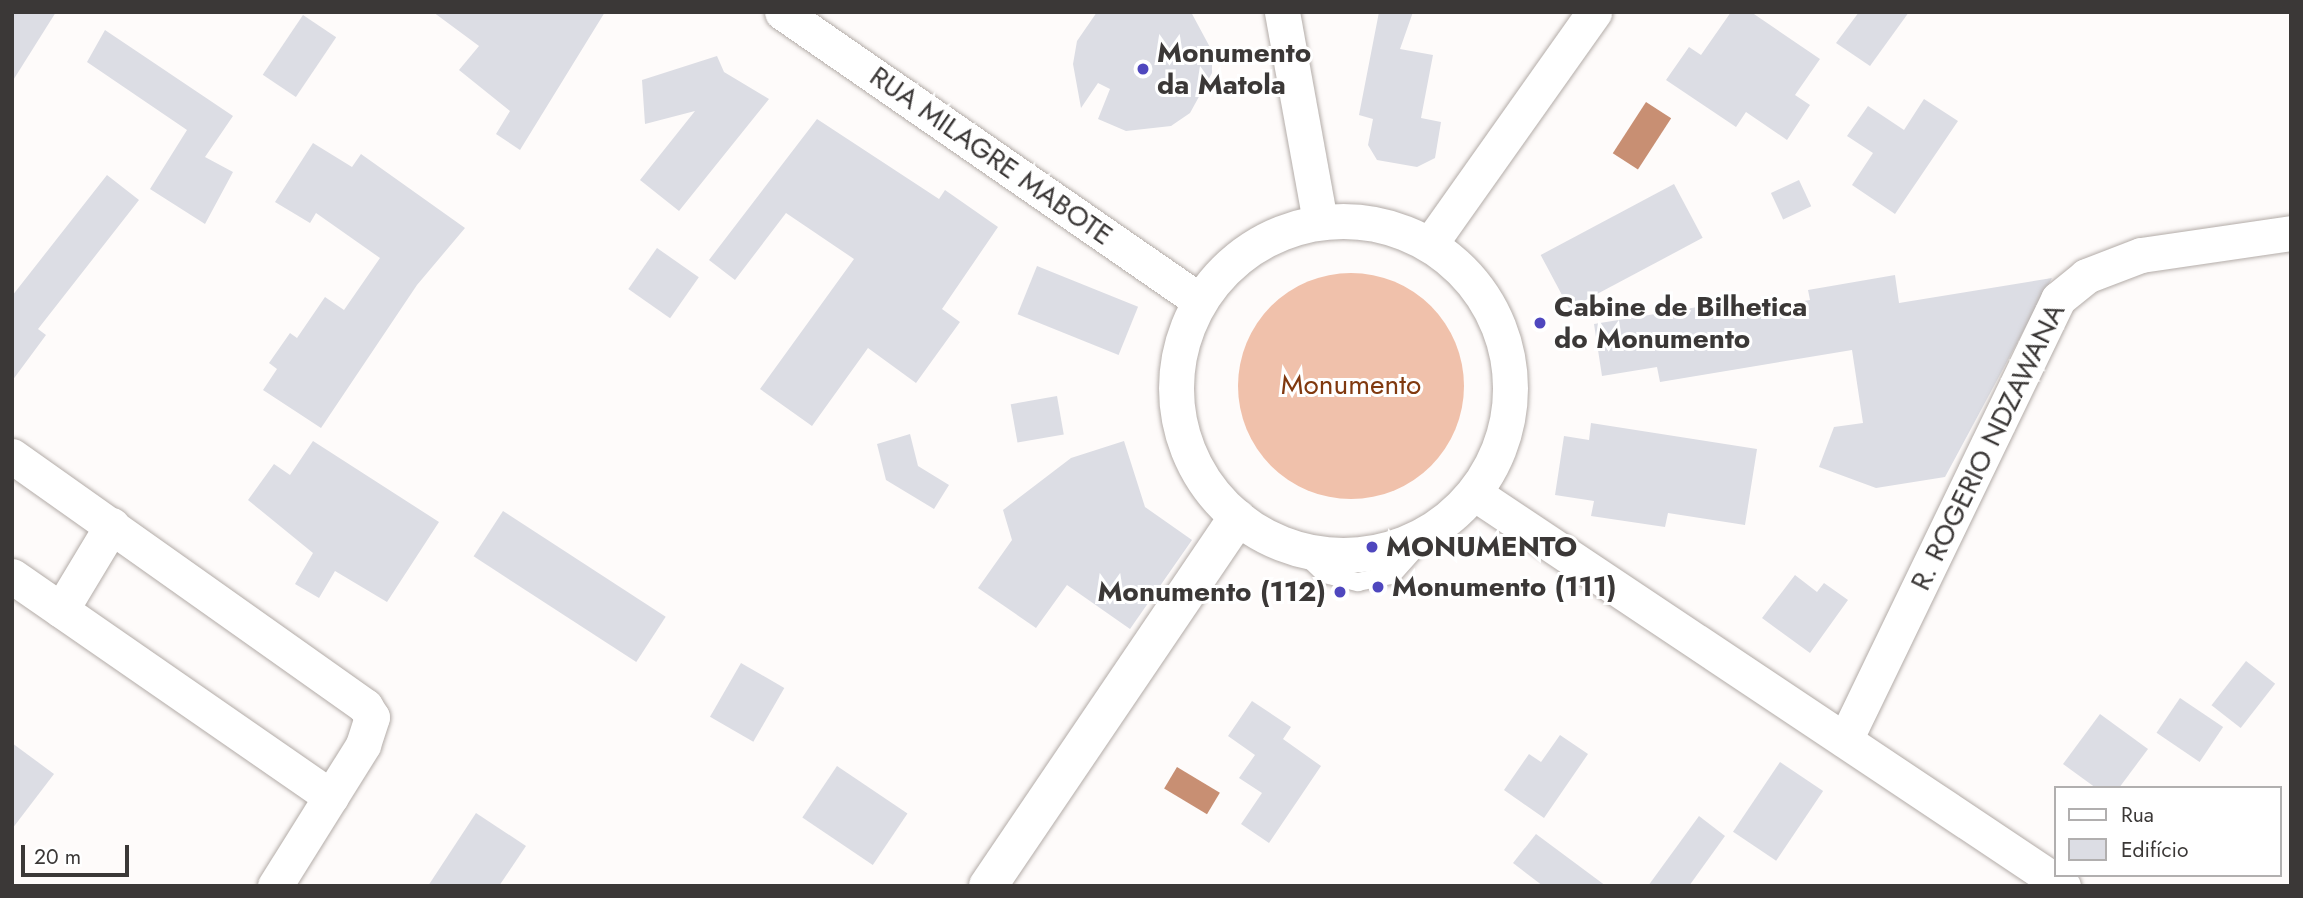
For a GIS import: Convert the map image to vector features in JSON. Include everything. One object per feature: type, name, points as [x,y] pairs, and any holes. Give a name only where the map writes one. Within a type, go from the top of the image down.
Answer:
[{"type":"street","name":"RUA MILAGRE MABOTE","points":[[782,12],[1200,301]]},
{"type":"street","points":[[1282,12],[1320,222]]},
{"type":"street","points":[[1430,244],[1594,12]]},
{"type":"street","points":[[1320,222],[1377,223],[1430,244],[1467,274],[1494,313],[1509,358],[1510,406],[1499,452],[1474,492],[1436,527],[1370,552],[1300,550],[1237,518],[1205,482],[1184,439],[1175,392],[1181,345],[1200,301],[1231,263],[1272,236],[1320,222]]},
{"type":"street","name":"R. ROGERIO NDZAWANA","points":[[1845,740],[2058,299],[2086,276],[2141,255],[2291,233]]},
{"type":"street","points":[[12,456],[112,524],[365,706],[372,717],[363,745],[275,886]]},
{"type":"street","points":[[1474,492],[2063,886]]},
{"type":"street","points":[[988,886],[1237,518]]},
{"type":"street","points":[[61,610],[112,524]]},
{"type":"street","points":[[12,576],[331,797]]},
{"type":"green space","name":"Monumento","points":[[1362,273],[1384,277],[1404,286],[1423,298],[1439,314],[1460,353],[1464,386],[1460,419],[1456,429],[1439,458],[1423,474],[1384,495],[1340,499],[1318,495],[1298,486],[1279,474],[1263,458],[1242,419],[1238,375],[1242,353],[1251,333],[1263,314],[1279,298],[1318,277]]},
{"type":"shaded area","points":[[1646,102],[1671,118],[1638,169],[1613,153]]},
{"type":"shaded area","points":[[1177,767],[1220,793],[1207,814],[1164,788]]},
{"type":"building","points":[[12,12],[56,12],[12,82]]},
{"type":"building","points":[[433,12],[605,12],[520,150],[496,134],[510,111],[459,70],[479,46]]},
{"type":"building","name":"Monumento da Matola","points":[[1097,12],[1191,12],[1212,51],[1212,73],[1190,113],[1171,126],[1126,131],[1098,119],[1110,89],[1098,83],[1081,108],[1073,64],[1077,41]]},
{"type":"building","points":[[1379,12],[1413,12],[1400,49],[1433,55],[1421,118],[1441,122],[1435,158],[1417,167],[1377,160],[1368,145],[1373,119],[1359,115]]},
{"type":"building","points":[[1731,12],[1751,12],[1820,59],[1795,95],[1810,105],[1787,140],[1746,112],[1736,127],[1666,80],[1689,47],[1701,55]]},
{"type":"building","points":[[1859,12],[1909,12],[1870,66],[1836,43]]},
{"type":"building","points":[[303,15],[336,37],[296,97],[263,75]]},
{"type":"building","points":[[105,30],[233,116],[205,157],[233,172],[205,224],[150,189],[187,130],[87,62]]},
{"type":"building","points":[[717,56],[724,72],[769,99],[679,211],[640,180],[695,111],[645,124],[642,80]]},
{"type":"building","points":[[1924,99],[1958,121],[1895,214],[1852,185],[1873,153],[1847,136],[1868,106],[1904,130]]},
{"type":"building","points":[[817,119],[939,199],[945,190],[998,227],[942,309],[960,322],[916,383],[868,348],[812,426],[760,389],[854,259],[786,213],[735,280],[709,260]]},
{"type":"building","points":[[313,143],[352,167],[361,154],[465,228],[417,285],[321,428],[263,390],[277,369],[269,363],[290,333],[297,338],[325,297],[344,310],[380,258],[316,213],[310,223],[275,202]]},
{"type":"building","points":[[107,175],[139,200],[38,329],[46,335],[12,381],[12,296]]},
{"type":"building","points":[[1799,180],[1811,206],[1783,219],[1771,193]]},
{"type":"building","points":[[1674,184],[1703,238],[1569,309],[1541,255]]},
{"type":"building","points":[[657,248],[699,277],[670,318],[628,289]]},
{"type":"building","points":[[1037,266],[1138,307],[1119,355],[1018,314]]},
{"type":"building","points":[[1895,275],[1899,303],[2052,278],[1945,477],[1876,488],[1819,467],[1834,427],[1863,423],[1852,350],[1660,382],[1657,367],[1602,376],[1594,324],[1722,303],[1723,314],[1810,300],[1808,290]]},
{"type":"building","points":[[1057,396],[1064,434],[1017,443],[1011,404]]},
{"type":"building","points":[[1591,423],[1757,449],[1745,525],[1668,513],[1665,527],[1591,516],[1594,501],[1555,495],[1564,436],[1589,440]]},
{"type":"building","points":[[910,434],[918,466],[949,485],[934,509],[886,480],[877,444]]},
{"type":"building","points":[[313,441],[439,522],[387,602],[335,571],[319,598],[295,584],[313,553],[248,500],[274,464],[290,475]]},
{"type":"building","points":[[1124,441],[1145,507],[1192,540],[1130,629],[1067,585],[1036,628],[978,588],[1012,540],[1003,510],[1071,458]]},
{"type":"building","points":[[503,511],[666,617],[636,662],[474,556]]},
{"type":"building","points":[[1795,575],[1817,592],[1824,583],[1848,600],[1810,653],[1762,618]]},
{"type":"building","points":[[2246,661],[2275,684],[2241,728],[2212,705]]},
{"type":"building","points":[[741,663],[784,688],[753,742],[710,717]]},
{"type":"building","points":[[2180,698],[2223,727],[2200,762],[2157,733]]},
{"type":"building","points":[[1252,701],[1291,727],[1283,739],[1321,766],[1269,843],[1241,824],[1262,793],[1239,778],[1255,755],[1228,736]]},
{"type":"building","points":[[2100,714],[2148,749],[2120,786],[2093,786],[2063,764]]},
{"type":"building","points":[[1560,735],[1588,754],[1544,818],[1504,790],[1529,754],[1541,762]]},
{"type":"building","points":[[12,743],[54,774],[12,829]]},
{"type":"building","points":[[1780,762],[1823,791],[1776,861],[1733,832]]},
{"type":"building","points":[[837,766],[907,814],[873,865],[802,817]]},
{"type":"building","points":[[476,813],[526,846],[499,886],[428,886]]},
{"type":"building","points":[[1699,816],[1725,836],[1689,886],[1648,886]]},
{"type":"building","points":[[1536,834],[1606,886],[1543,886],[1513,863]]},
{"type":"place","name":"Monumento da Matola","points":[[1143,69]]},
{"type":"place","name":"Cabine de Bilhetica do Monumento","points":[[1540,323]]},
{"type":"place","name":"MONUMENTO","points":[[1372,547]]},
{"type":"place","name":"Monumento (111)","points":[[1378,587]]},
{"type":"place","name":"Monumento (112)","points":[[1340,592]]}]
